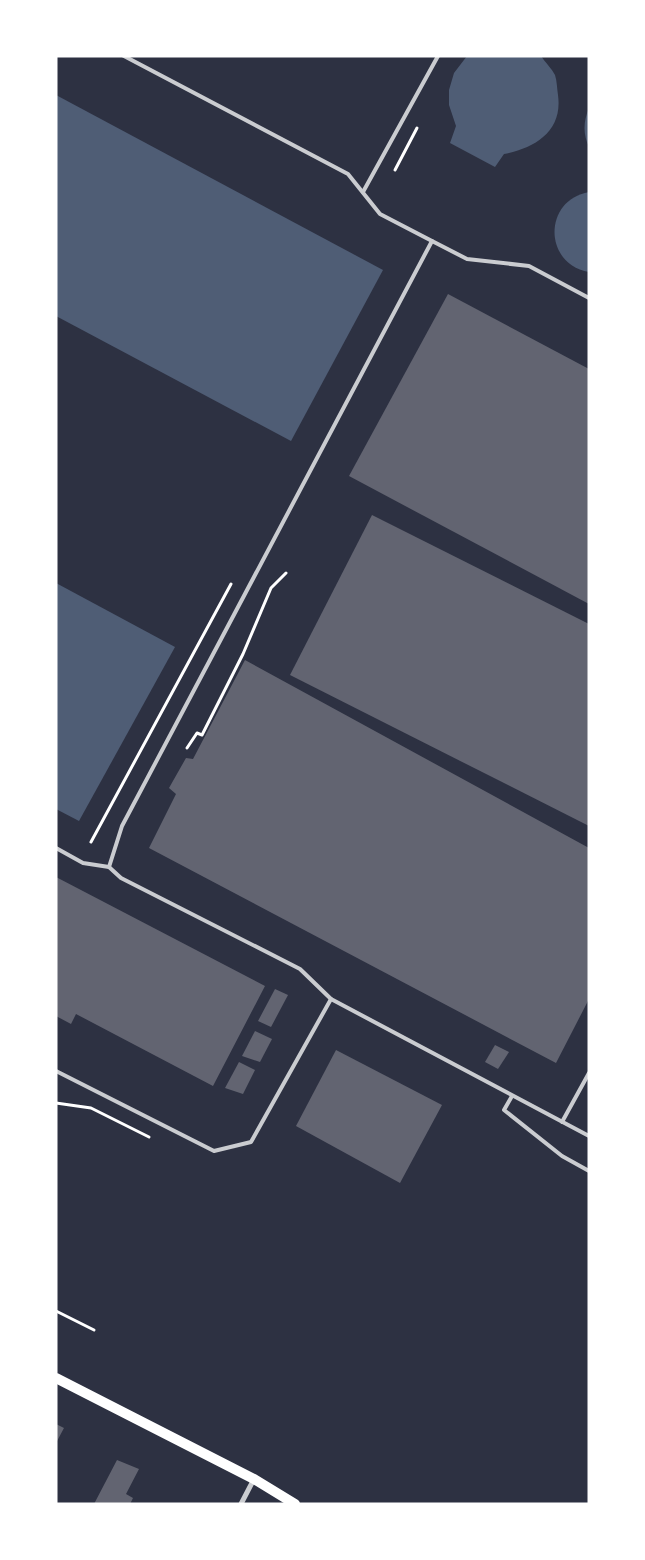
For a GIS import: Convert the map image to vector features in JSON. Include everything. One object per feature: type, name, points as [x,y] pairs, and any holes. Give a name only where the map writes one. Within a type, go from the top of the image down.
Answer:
[{"type":"main road","points":[[56,1378],[254,1479],[295,1504]]},
{"type":"street","points":[[241,1504],[254,1479]]},
{"type":"lane","points":[[124,56],[348,174],[380,214],[467,259],[529,266],[589,298]]},
{"type":"lane","points":[[363,192],[438,56]]},
{"type":"lane","points":[[109,867],[122,826],[432,241]]},
{"type":"lane","points":[[56,848],[84,863],[109,867],[121,878],[300,969],[331,999],[589,1136]]},
{"type":"lane","points":[[56,1071],[214,1151],[251,1142],[331,999]]},
{"type":"lane","points":[[562,1122],[589,1073]]},
{"type":"lane","points":[[512,1096],[504,1110],[562,1156],[589,1170]]},
{"type":"path","points":[[187,748],[197,733],[202,735],[243,654],[270,588],[286,573]]},
{"type":"path","points":[[91,842],[231,584]]},
{"type":"path","points":[[56,1103],[77,1104],[92,1108],[148,1138]]},
{"type":"path","points":[[56,1311],[94,1330]]},
{"type":"water","points":[[467,56],[541,56],[556,77],[558,108],[556,119],[551,128],[536,142],[504,154],[495,167],[450,143],[456,126],[449,105],[449,90],[454,73]]},
{"type":"water","points":[[56,95],[383,270],[291,441],[56,316]]},
{"type":"water","points":[[589,108],[589,147],[584,128]]},
{"type":"water","points":[[589,192],[589,272],[574,267],[563,257],[557,245],[554,232],[557,219],[563,207],[574,197]]},
{"type":"water","points":[[56,583],[175,647],[79,821],[56,809]]},
{"type":"building","points":[[448,294],[589,369],[589,604],[349,476]]},
{"type":"building","points":[[372,515],[589,624],[589,826],[290,675]]},
{"type":"building","points":[[245,660],[589,848],[589,999],[556,1063],[149,848],[176,794],[169,788],[186,758],[193,759]]},
{"type":"building","points":[[56,877],[265,986],[213,1086],[76,1014],[71,1024],[56,1016]]},
{"type":"building","points":[[275,989],[288,995],[271,1027],[258,1021]]},
{"type":"building","points":[[255,1031],[272,1039],[260,1062],[242,1056]]},
{"type":"building","points":[[495,1045],[509,1052],[498,1069],[485,1062]]},
{"type":"building","points":[[336,1050],[442,1105],[400,1183],[296,1126]]},
{"type":"building","points":[[239,1062],[255,1070],[243,1094],[225,1088]]},
{"type":"building","points":[[56,1424],[64,1428],[56,1443]]},
{"type":"building","points":[[117,1460],[139,1469],[126,1494],[133,1498],[130,1504],[94,1504]]}]
